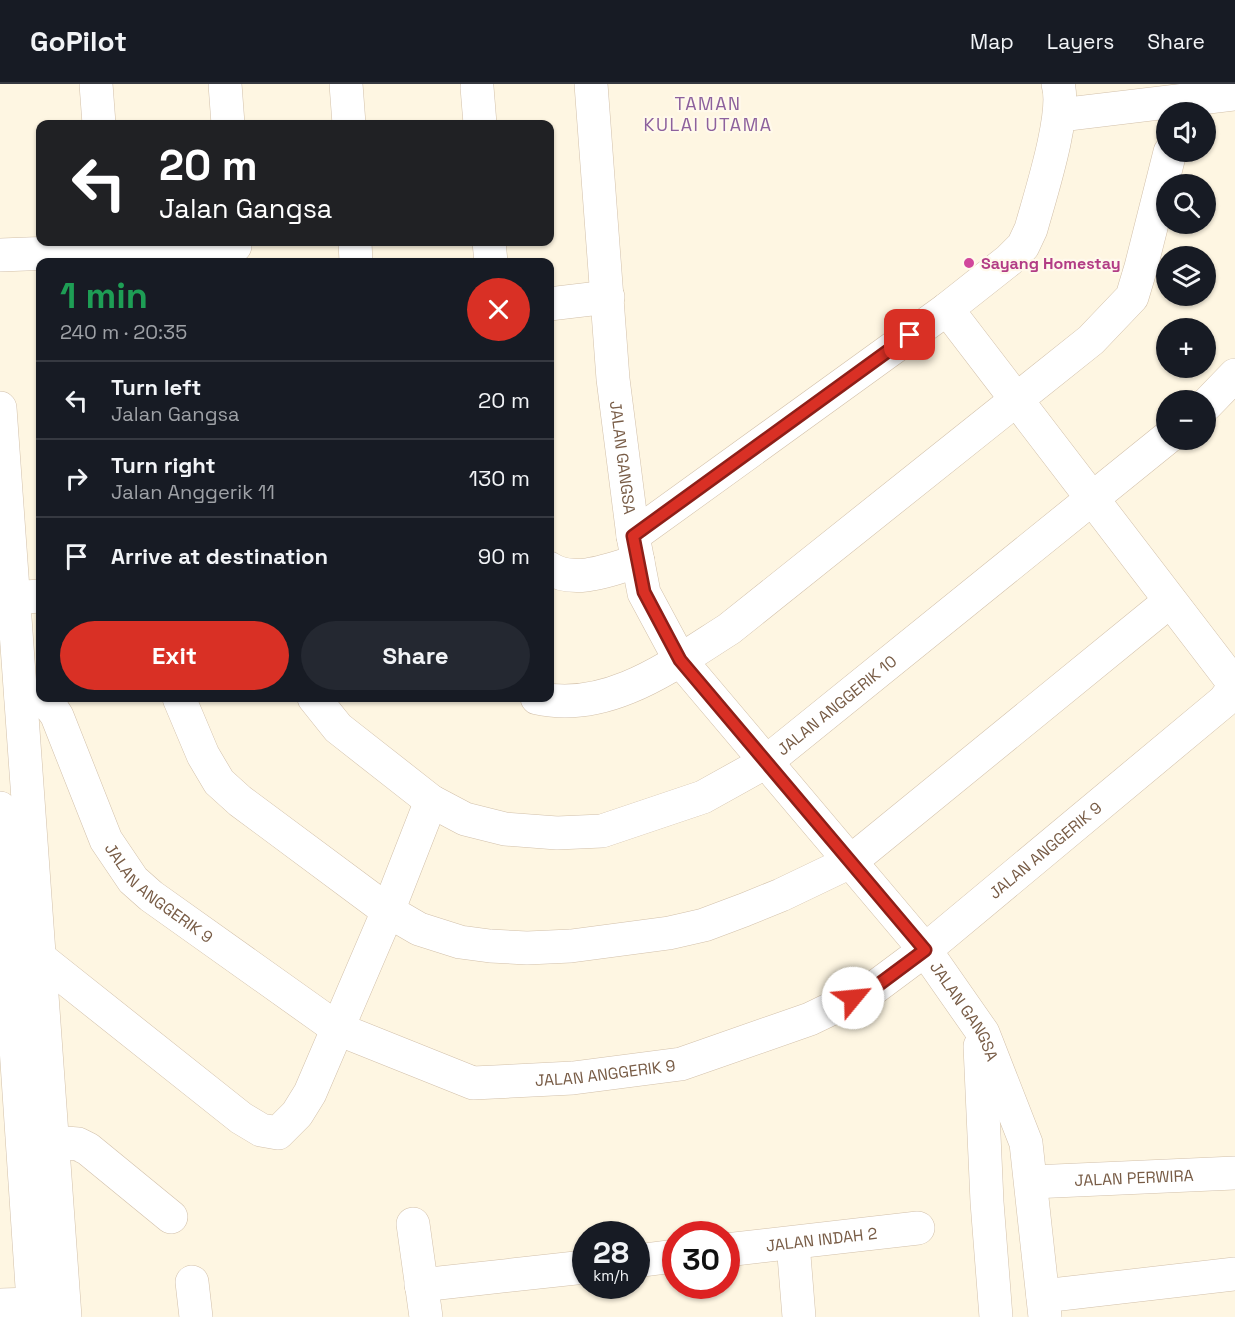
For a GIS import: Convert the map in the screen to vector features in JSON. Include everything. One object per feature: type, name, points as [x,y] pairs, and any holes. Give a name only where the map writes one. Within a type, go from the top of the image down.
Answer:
[{"type":"street","points":[[96,84],[99,120]]},
{"type":"street","points":[[225,84],[228,120]]},
{"type":"street","points":[[346,84],[349,120]]},
{"type":"street","name":"JALAN GANGSA","points":[[591,84],[613,379],[644,592],[680,660],[925,950],[983,1033],[1026,1143],[1044,1307]]},
{"type":"street","points":[[477,87],[480,120]]},
{"type":"street","points":[[554,570],[571,575],[590,574],[636,549],[1009,260],[1023,246],[1031,229],[1059,99],[1180,99],[1235,94]]},
{"type":"street","points":[[554,700],[581,702],[629,688],[680,660],[729,629],[1091,340],[1132,297],[1167,162]]},
{"type":"street","points":[[0,255],[235,250]]},
{"type":"street","points":[[554,303],[608,297]]},
{"type":"street","points":[[947,309],[1235,686]]},
{"type":"street","points":[[1216,395],[1235,375]]},
{"type":"street","points":[[0,408],[2,476],[27,597],[21,697],[65,1317]]},
{"type":"street","name":"JALAN ANGGERIK 10","points":[[317,702],[338,728],[431,801],[465,819],[505,829],[557,833],[602,831],[703,797],[766,762],[1156,447]]},
{"type":"street","points":[[181,702],[203,755],[219,782],[240,801],[388,911],[418,929],[460,942],[518,947],[571,946],[669,933],[704,924],[782,895],[850,862],[1170,601]]},
{"type":"street","name":"JALAN ANGGERIK 9","points":[[45,702],[51,707],[106,840],[133,880],[174,914],[338,1029],[473,1083],[573,1078],[681,1064],[810,1019],[874,988],[925,950],[1224,701],[1235,686]]},
{"type":"street","name":"JALAN ANGGERIK 9","points":[[21,697],[36,699]]},
{"type":"street","points":[[41,959],[241,1118],[261,1130],[278,1133],[297,1114],[310,1093],[388,911],[431,801]]},
{"type":"street","points":[[0,808],[10,1107],[33,1310],[0,1305]]},
{"type":"street","points":[[983,1033],[980,1041],[987,1202],[996,1317]]},
{"type":"street","points":[[54,1142],[78,1144],[88,1149],[171,1217]]},
{"type":"street","name":"JALAN PERWIRA","points":[[1032,1182],[1235,1173]]},
{"type":"street","points":[[413,1224],[424,1301],[572,1270]]},
{"type":"street","name":"JALAN INDAH 2","points":[[740,1249],[918,1228]]},
{"type":"street","points":[[793,1243],[799,1317]]},
{"type":"street","points":[[1044,1307],[1235,1274]]},
{"type":"street","points":[[192,1282],[196,1317]]},
{"type":"place","name":"Sayang Homestay","points":[[969,263]]},
{"type":"district","name":"TAMAN KULAI UTAMA","points":[[708,113]]},
{"type":"route","points":[[853,998],[874,988],[925,950],[680,660],[644,592],[633,536],[910,335]]}]
